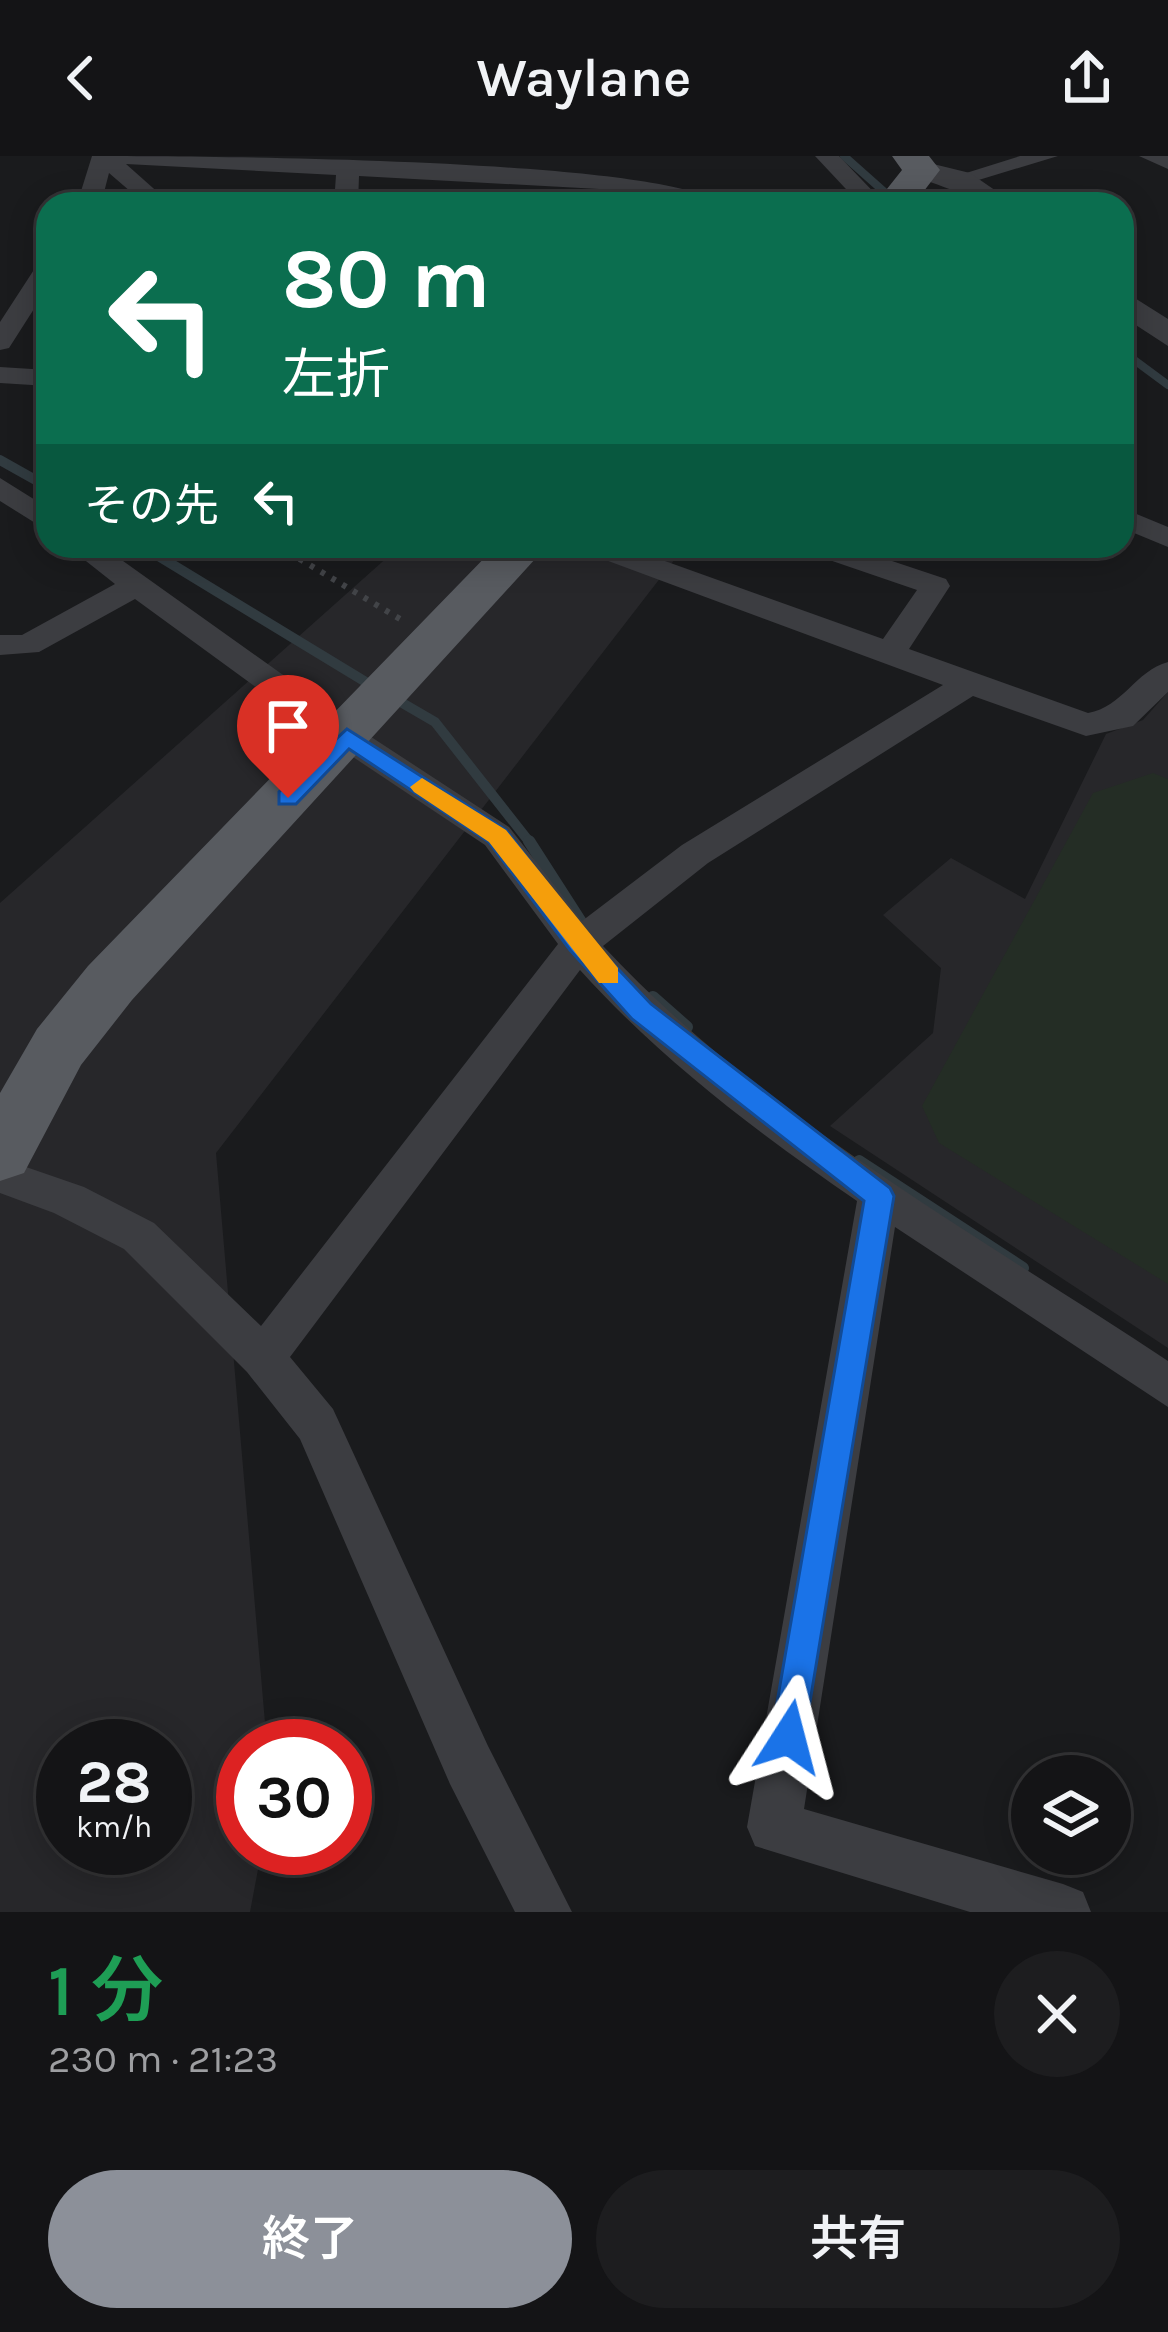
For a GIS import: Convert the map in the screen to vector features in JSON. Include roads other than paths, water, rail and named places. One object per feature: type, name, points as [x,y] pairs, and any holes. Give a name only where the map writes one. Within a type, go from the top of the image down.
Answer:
[{"type":"main road","points":[[900,192],[916,163]]},
{"type":"main road","points":[[0,1153],[59,1047],[110,983],[512,558]]},
{"type":"street","points":[[104,156],[469,173],[541,166],[665,192]]},
{"type":"street","points":[[92,192],[104,156]]},
{"type":"street","points":[[104,156],[145,192]]},
{"type":"street","points":[[826,156],[861,192]]},
{"type":"street","points":[[959,178],[1047,156]]},
{"type":"street","points":[[1150,156],[1168,162]]},
{"type":"street","points":[[916,163],[959,178],[981,192]]},
{"type":"street","points":[[346,192],[347,166]]},
{"type":"street","points":[[462,192],[469,173]]},
{"type":"street","points":[[0,342],[36,286]]},
{"type":"street","points":[[1134,309],[1168,336]]},
{"type":"street","points":[[18,314],[36,315]]},
{"type":"street","points":[[0,374],[36,377]]},
{"type":"street","points":[[0,488],[36,514]]},
{"type":"street","points":[[1134,522],[1168,538]]},
{"type":"street","points":[[99,558],[347,737],[497,836],[579,944],[641,1012],[879,1196],[1168,1386]]},
{"type":"street","points":[[629,558],[1086,725],[1120,718],[1168,673]]},
{"type":"street","points":[[852,558],[935,586],[891,651]]},
{"type":"street","points":[[0,645],[28,644],[136,585]]},
{"type":"street","points":[[263,1358],[579,944],[695,854],[973,681]]},
{"type":"street","points":[[0,1175],[69,1200],[139,1237],[263,1358],[317,1424],[469,1765],[544,1912]]},
{"type":"street","points":[[879,1196],[773,1827],[1063,1912]]},
{"type":"waterway","points":[[844,156],[884,192]]},
{"type":"waterway","points":[[1134,360],[1168,385]]},
{"type":"waterway","points":[[5,463],[0,460],[36,480]]},
{"type":"waterway","points":[[162,558],[374,687]]},
{"type":"waterway","points":[[392,697],[435,722],[531,843]]},
{"type":"waterway","points":[[531,843],[581,922]]},
{"type":"waterway","points":[[653,997],[687,1027]]},
{"type":"waterway","points":[[859,1161],[1023,1268]]}]
